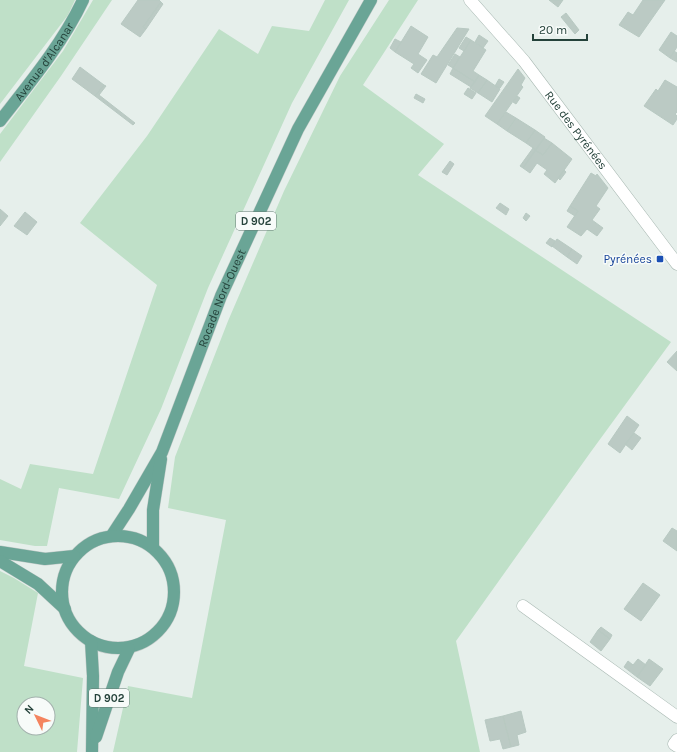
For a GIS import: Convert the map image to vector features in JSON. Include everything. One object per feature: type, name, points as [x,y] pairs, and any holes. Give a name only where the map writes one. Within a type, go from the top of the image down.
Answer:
[{"type":"main road","name":"Avenue d'Alcanar","points":[[0,121],[24,91],[73,20],[83,0]]},
{"type":"main road","name":"Rocade Nord-Ouest","points":[[112,535],[162,452],[221,296],[298,129],[371,0]]},
{"type":"main road","name":"Rocade Nord-Ouest","points":[[153,546],[153,510],[162,452]]},
{"type":"main road","points":[[112,535],[133,536],[153,546],[169,564],[175,588],[172,611],[158,632],[129,649],[114,648],[91,641],[80,633],[70,622],[64,609],[62,591],[65,573],[74,556],[91,542],[112,535]]},
{"type":"main road","points":[[0,552],[46,559],[74,556]]},
{"type":"main road","points":[[0,561],[38,584],[64,609]]},
{"type":"main road","points":[[91,641],[92,750]]},
{"type":"main road","name":"D 902","points":[[92,750],[118,672],[129,649]]},
{"type":"street","name":"Rue des Pyrénées","points":[[470,0],[524,61],[677,264]]},
{"type":"street","points":[[523,606],[677,717]]},
{"type":"street","points":[[677,740],[674,744],[677,746]]},
{"type":"green space","points":[[0,0],[75,0],[68,15],[0,104]]},
{"type":"green space","points":[[93,0],[112,0],[61,76],[0,162],[0,134],[63,51]]},
{"type":"green space","points":[[325,0],[349,0],[292,103],[208,288],[161,409],[119,499],[59,488],[47,546],[35,546],[0,540],[0,479],[21,489],[30,464],[93,474],[157,285],[80,223],[147,136],[219,29],[258,54],[272,26],[309,31]]},
{"type":"green space","points":[[389,0],[418,0],[363,85],[444,144],[418,175],[671,342],[456,641],[480,752],[113,752],[128,686],[192,698],[226,520],[168,508],[175,457],[228,321],[284,191],[340,76]]},
{"type":"green space","points":[[0,571],[38,593],[24,666],[83,678],[77,752],[0,752]]},
{"type":"building","points":[[138,0],[159,0],[161,2],[143,27],[146,29],[140,37],[121,24]]},
{"type":"building","points":[[549,0],[563,0],[558,7]]},
{"type":"building","points":[[643,0],[665,0],[639,37],[619,25],[628,12],[633,15]]},
{"type":"building","points":[[161,2],[163,4],[146,29],[143,27]]},
{"type":"building","points":[[566,13],[579,30],[575,34],[561,17]]},
{"type":"building","points":[[411,26],[428,37],[418,54],[427,60],[418,73],[411,68],[414,64],[395,52]]},
{"type":"building","points":[[457,28],[469,29],[436,83],[421,74],[433,55],[437,57]]},
{"type":"building","points":[[671,32],[677,36],[677,47],[670,58],[659,50]]},
{"type":"building","points":[[479,35],[488,41],[483,48],[475,42]]},
{"type":"building","points":[[466,37],[471,40],[464,51],[459,48]]},
{"type":"building","points":[[395,39],[401,42],[395,52],[390,48]]},
{"type":"building","points":[[471,40],[486,50],[473,71],[479,75],[475,82],[453,68]]},
{"type":"building","points":[[674,51],[677,53],[677,62],[670,58]]},
{"type":"building","points":[[455,54],[460,57],[453,68],[448,65]]},
{"type":"building","points":[[80,67],[104,85],[95,96],[72,79]]},
{"type":"building","points":[[453,68],[475,82],[471,87],[450,74]]},
{"type":"building","points":[[518,69],[525,78],[521,85],[523,87],[497,124],[485,116]]},
{"type":"building","points":[[479,75],[487,80],[478,93],[470,88]]},
{"type":"building","points":[[499,79],[504,82],[500,88],[495,86]]},
{"type":"building","points":[[487,80],[500,89],[492,102],[478,93]]},
{"type":"building","points":[[665,80],[677,87],[677,112],[675,114],[677,119],[673,125],[644,106],[656,89],[658,91]]},
{"type":"building","points":[[104,85],[106,86],[99,95],[135,123],[133,125],[95,96]]},
{"type":"building","points":[[468,88],[476,93],[472,99],[464,94]]},
{"type":"building","points":[[416,94],[425,99],[423,103],[414,98]]},
{"type":"building","points":[[517,96],[520,98],[516,104],[513,102]]},
{"type":"building","points":[[506,112],[516,118],[507,131],[497,124]]},
{"type":"building","points":[[516,118],[535,130],[526,143],[507,131]]},
{"type":"building","points":[[535,130],[545,137],[536,150],[526,143]]},
{"type":"building","points":[[544,138],[552,143],[543,155],[535,150]]},
{"type":"building","points":[[552,143],[572,159],[555,183],[544,174],[547,170],[537,163],[530,173],[523,168],[535,150],[543,155]]},
{"type":"building","points":[[533,148],[536,150],[523,168],[520,166]]},
{"type":"building","points":[[450,161],[454,164],[447,175],[442,172]]},
{"type":"building","points":[[564,170],[566,172],[560,180],[558,178]]},
{"type":"building","points":[[591,173],[596,176],[597,174],[608,188],[596,206],[600,209],[592,220],[603,228],[597,236],[587,229],[581,236],[567,227],[578,211],[570,206]]},
{"type":"building","points":[[500,203],[509,209],[506,215],[496,208]]},
{"type":"building","points":[[570,206],[578,211],[575,216],[567,211]]},
{"type":"building","points":[[0,209],[8,216],[0,226]]},
{"type":"building","points":[[25,212],[37,222],[27,235],[14,226]]},
{"type":"building","points":[[526,213],[530,216],[526,221],[523,218]]},
{"type":"building","points":[[550,238],[555,241],[552,247],[546,243]]},
{"type":"building","points":[[557,239],[572,249],[567,257],[552,246]]},
{"type":"building","points":[[572,249],[582,256],[577,264],[567,257]]},
{"type":"building","points":[[677,351],[677,371],[667,362]]},
{"type":"building","points":[[627,416],[639,425],[620,453],[608,444]]},
{"type":"building","points":[[634,433],[641,438],[632,450],[625,444]]},
{"type":"building","points":[[672,528],[677,531],[677,551],[663,541]]},
{"type":"building","points":[[643,583],[660,595],[641,621],[624,609]]},
{"type":"building","points":[[601,627],[612,635],[610,639],[598,630]]},
{"type":"building","points":[[598,630],[610,639],[601,651],[590,642]]},
{"type":"building","points":[[638,659],[646,665],[637,677],[624,667],[628,661],[633,665]]},
{"type":"building","points":[[649,659],[663,669],[650,686],[637,677]]},
{"type":"building","points":[[521,711],[526,732],[517,735],[519,745],[511,747],[503,716]]},
{"type":"building","points":[[503,716],[511,747],[503,749],[500,739],[490,741],[485,720]]},
{"type":"place","name":"Pyrénées","points":[[660,259]]}]
